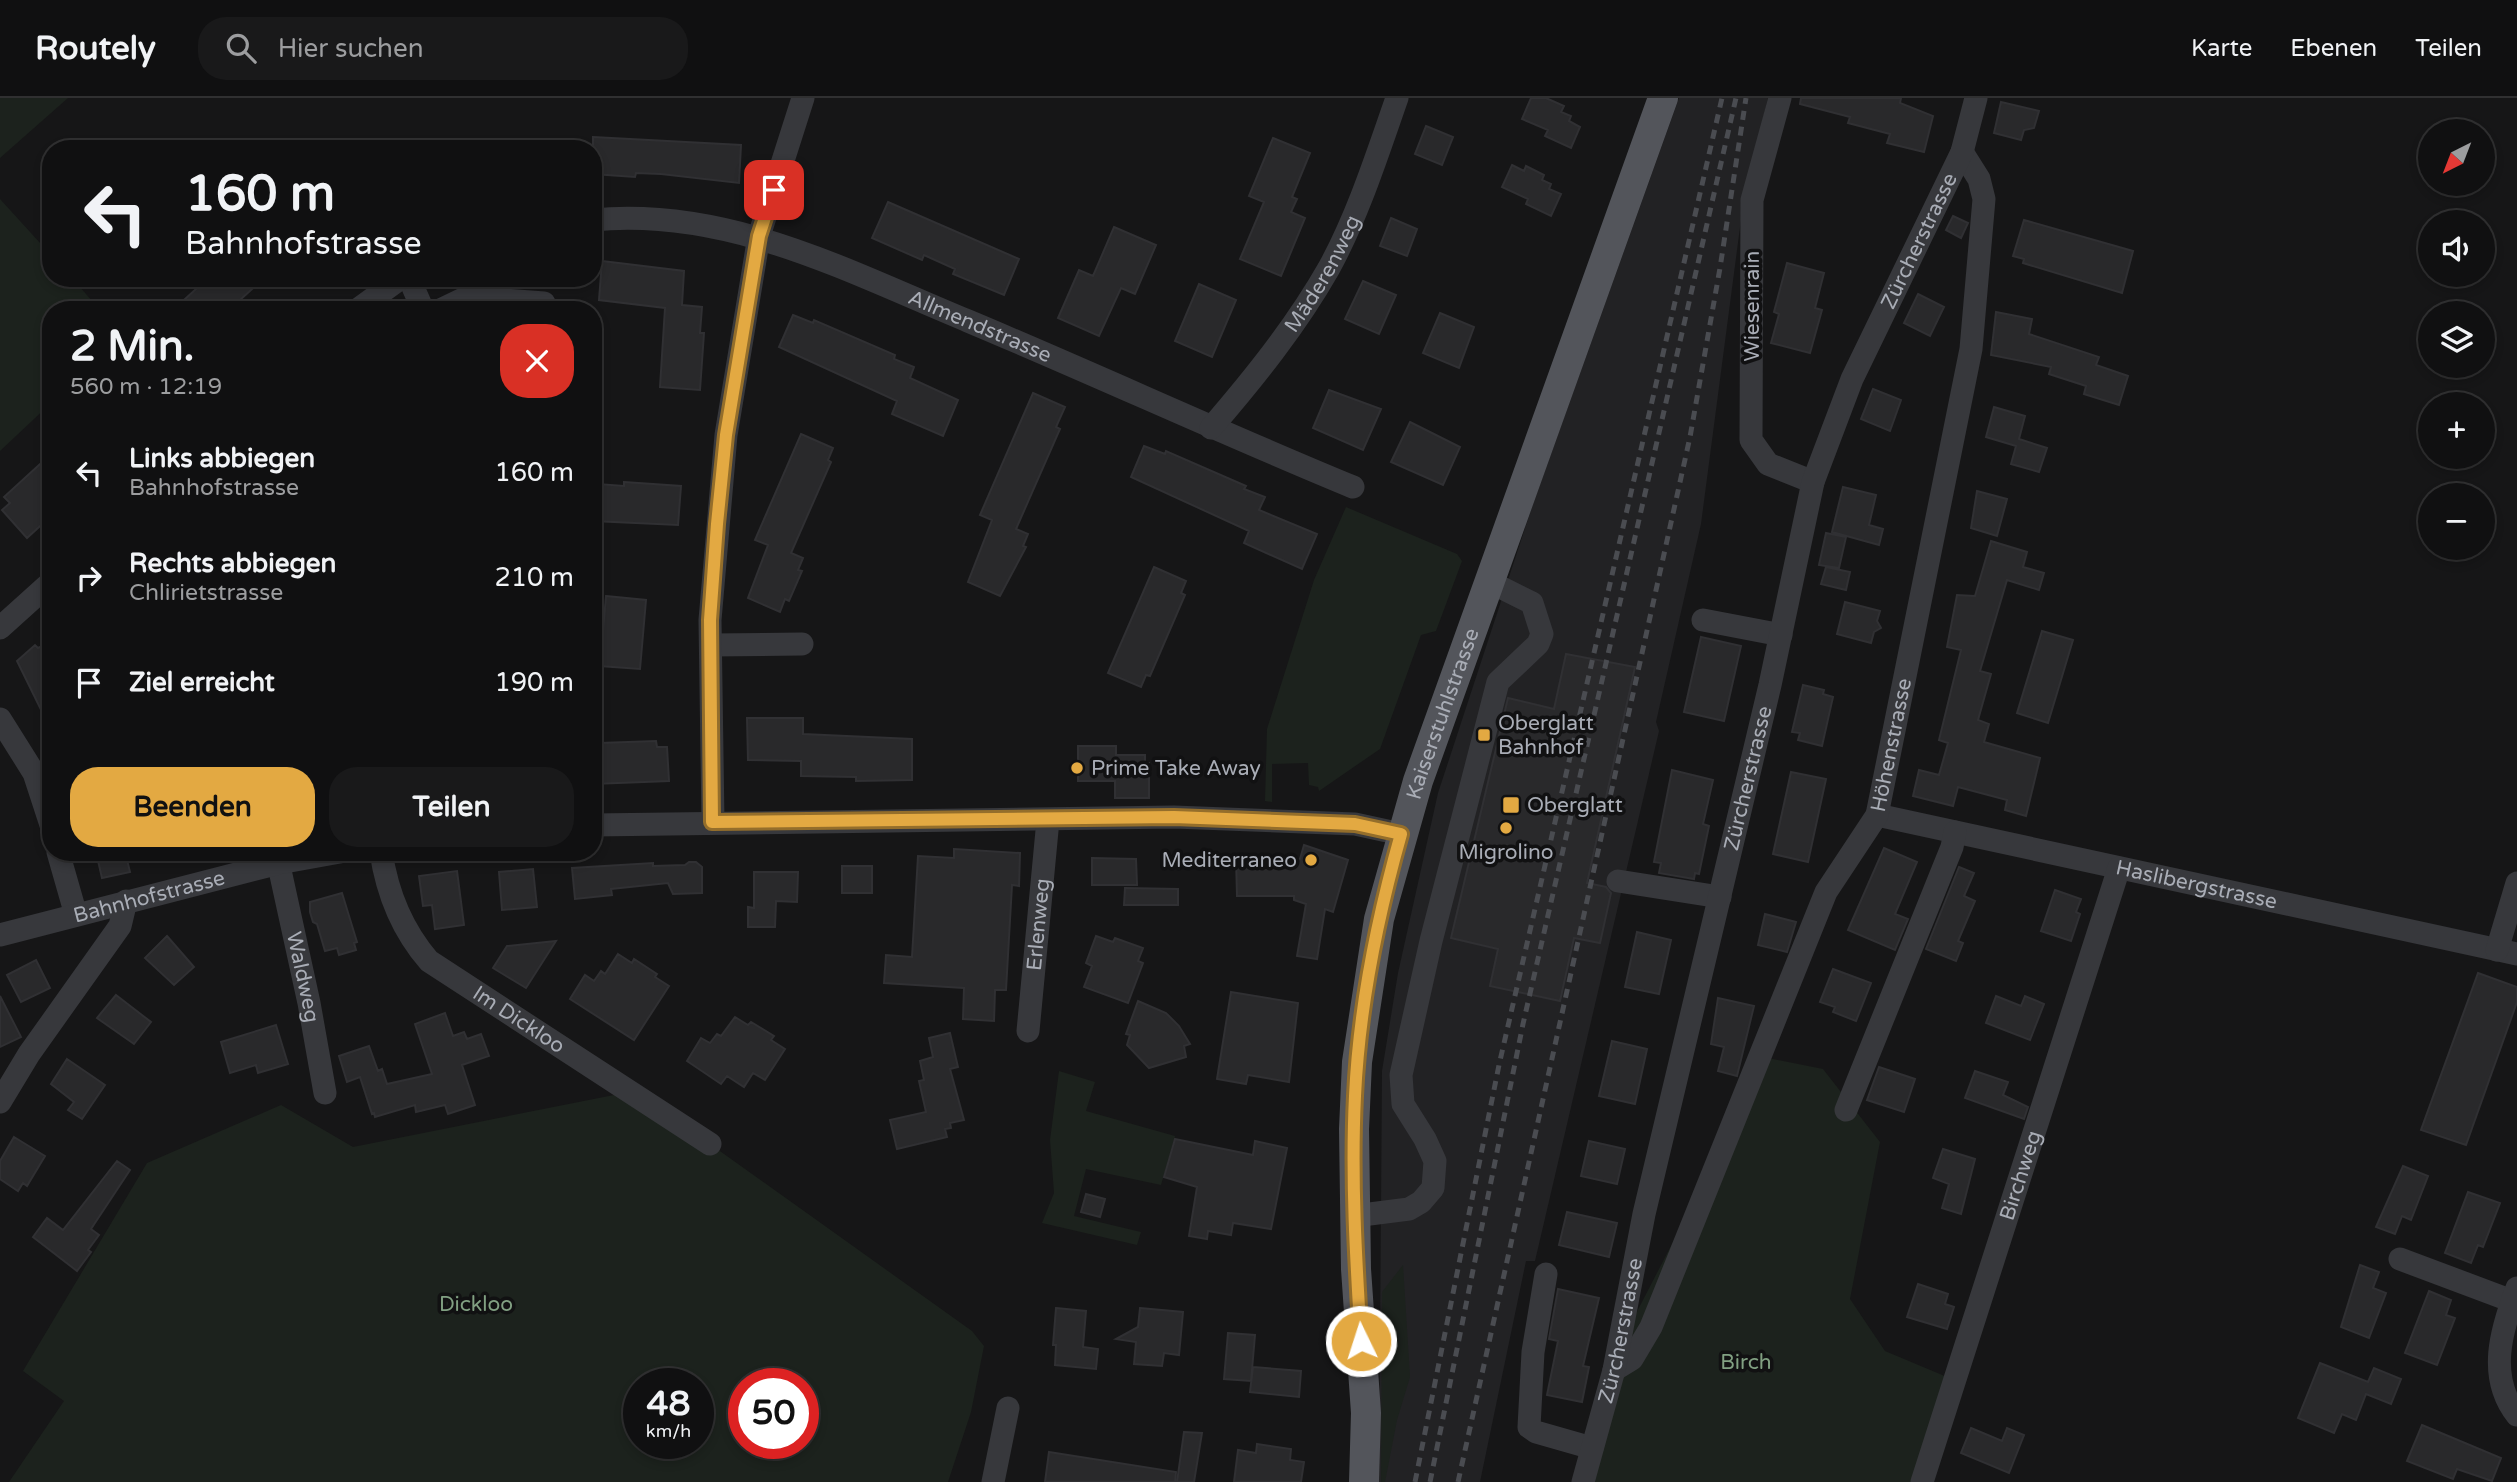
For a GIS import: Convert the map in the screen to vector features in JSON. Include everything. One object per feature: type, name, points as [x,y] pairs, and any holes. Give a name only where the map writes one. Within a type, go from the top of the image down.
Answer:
[{"type":"main road","name":"Kaiserstuhlstrasse","points":[[1364,1482],[1366,1413],[1354,1216],[1357,1062],[1379,919],[1401,834],[1488,581],[1663,98]]},
{"type":"street","points":[[712,822],[711,645],[717,524],[726,435],[759,236],[803,98]]},
{"type":"street","name":"Mäderenweg","points":[[1211,428],[1276,350],[1330,266],[1356,210],[1398,98]]},
{"type":"street","name":"Wiesenrain","points":[[1780,98],[1752,200],[1751,440],[1768,464],[1813,482]]},
{"type":"street","name":"Zürcherstrasse","points":[[1583,1482],[1614,1370],[1644,1214],[1781,635],[1813,482],[1852,379],[1962,152],[1976,98]]},
{"type":"street","name":"Höhenstrasse","points":[[1614,1370],[1632,1359],[1651,1326],[1826,892],[1877,815],[1971,349],[1983,199],[1979,179],[1962,152]]},
{"type":"street","name":"Allmendstrasse","points":[[602,219],[624,217],[697,222],[759,236],[1040,351],[1211,428],[1353,487]]},
{"type":"street","points":[[369,301],[389,287]]},
{"type":"street","points":[[459,301],[467,297],[518,301]]},
{"type":"street","points":[[1354,1216],[1409,1209],[1421,1202],[1433,1188],[1435,1161],[1403,1104],[1401,1074],[1431,941],[1497,682],[1538,644],[1542,634],[1532,603],[1488,581]]},
{"type":"street","points":[[0,628],[42,590]]},
{"type":"street","points":[[1703,620],[1781,635]]},
{"type":"street","points":[[711,645],[802,644]]},
{"type":"street","points":[[0,719],[34,773],[42,797]]},
{"type":"street","name":"Haslibergstrasse","points":[[1877,815],[2507,952]]},
{"type":"street","points":[[602,825],[1174,817],[1355,824],[1401,834]]},
{"type":"street","name":"Erlenweg","points":[[1028,1031],[1048,820]]},
{"type":"street","points":[[1846,1110],[1952,847],[1955,832]]},
{"type":"street","points":[[61,861],[76,915]]},
{"type":"street","name":"Bahnhofstrasse","points":[[0,935],[266,861]]},
{"type":"street","name":"Waldweg","points":[[278,861],[309,1003],[325,1093]]},
{"type":"street","name":"Im Dickloo","points":[[384,861],[400,916],[415,945],[429,961],[710,1144]]},
{"type":"street","name":"Birchweg","points":[[1922,1482],[2119,868]]},
{"type":"street","points":[[1618,881],[1720,897]]},
{"type":"street","points":[[2507,952],[2517,883]]},
{"type":"street","points":[[0,1102],[29,1054],[120,926],[126,901]]},
{"type":"street","points":[[2400,1259],[2514,1295],[2498,1365],[2508,1404],[2517,1415]]},
{"type":"street","points":[[1546,1274],[1533,1352],[1529,1427],[1536,1432],[1592,1448]]},
{"type":"street","points":[[993,1482],[1008,1408]]},
{"type":"shaded area","points":[[1679,98],[1768,98],[1744,197],[1701,524],[1656,722],[1659,731],[1535,1261],[1526,1261],[1480,1482],[1379,1482],[1382,1071],[1398,973],[1438,793],[1532,507]]},
{"type":"green space","points":[[0,98],[68,98],[0,158]]},
{"type":"green space","points":[[0,199],[42,245],[42,287],[80,287],[92,301],[42,301],[42,411],[0,451]]},
{"type":"green space","points":[[1346,507],[1457,554],[1462,561],[1436,631],[1421,635],[1380,749],[1319,791],[1318,787],[1309,785],[1308,763],[1272,764],[1272,802],[1265,801],[1267,729],[1314,580]]},
{"type":"green space","name":"Birch","points":[[1768,1058],[1823,1069],[1880,1142],[1850,1299],[1885,1351],[1947,1377],[1922,1482],[1581,1482],[1612,1360]]},
{"type":"green space","points":[[1059,1071],[1095,1082],[1086,1111],[1175,1136],[1161,1185],[1086,1169],[1074,1216],[1141,1232],[1137,1245],[1042,1223],[1054,1193],[1050,1140]]},
{"type":"green space","name":"Dickloo","points":[[619,1094],[710,1144],[972,1331],[984,1346],[971,1412],[948,1482],[9,1482],[64,1401],[23,1371],[147,1163],[281,1105],[353,1147]]},
{"type":"green space","points":[[1403,1265],[1410,1377],[1397,1420],[1385,1482],[1381,1482],[1382,1292]]},
{"type":"building","points":[[1531,98],[1546,98],[1564,106],[1561,112],[1571,116],[1569,121],[1580,127],[1571,148],[1545,136],[1548,130],[1522,119]]},
{"type":"building","points":[[1801,98],[1901,98],[1900,103],[1933,116],[1924,152],[1887,143],[1890,134],[1848,123],[1850,117],[1800,104]]},
{"type":"building","points":[[2001,102],[2039,111],[2034,128],[2024,130],[2021,140],[1994,133]]},
{"type":"building","points":[[1426,126],[1453,137],[1442,165],[1415,154]]},
{"type":"building","points":[[593,137],[741,145],[739,183],[661,174],[636,173],[635,177],[602,175],[602,140],[593,140]]},
{"type":"building","points":[[1273,138],[1310,153],[1292,197],[1297,199],[1291,212],[1305,218],[1281,276],[1240,259],[1264,202],[1249,196]]},
{"type":"building","points":[[1512,165],[1524,171],[1526,166],[1544,175],[1542,180],[1551,184],[1549,189],[1561,194],[1551,216],[1526,204],[1528,199],[1502,187]]},
{"type":"building","points":[[888,202],[1019,259],[1004,295],[953,274],[955,269],[924,255],[922,260],[872,238]]},
{"type":"building","points":[[1953,216],[1968,223],[1961,238],[1946,230]]},
{"type":"building","points":[[1391,218],[1417,229],[1407,256],[1380,246]]},
{"type":"building","points":[[2024,220],[2133,251],[2122,293],[2023,263],[2024,259],[2013,256]]},
{"type":"building","points":[[1114,227],[1156,245],[1135,294],[1121,288],[1099,336],[1058,318],[1079,270],[1093,276]]},
{"type":"building","points":[[602,261],[684,271],[682,305],[702,307],[700,333],[704,333],[700,390],[660,387],[665,308],[599,300]]},
{"type":"building","points":[[1787,263],[1824,273],[1815,308],[1822,310],[1810,353],[1771,343],[1779,314],[1774,312]]},
{"type":"building","points":[[1363,281],[1396,295],[1379,334],[1345,319]]},
{"type":"building","points":[[1199,284],[1236,300],[1212,357],[1175,341]]},
{"type":"building","points":[[198,287],[254,287],[241,301],[183,301]]},
{"type":"building","points":[[1918,294],[1944,307],[1930,336],[1904,323]]},
{"type":"building","points":[[1996,312],[2032,319],[2029,334],[2099,357],[2096,365],[2128,376],[2119,405],[2084,394],[2086,386],[2049,374],[2051,367],[1991,355]]},
{"type":"building","points":[[1440,313],[1474,327],[1459,368],[1423,353]]},
{"type":"building","points":[[793,315],[813,323],[814,320],[895,355],[894,359],[914,367],[910,378],[958,400],[943,436],[892,414],[897,401],[779,347]]},
{"type":"building","points":[[1873,389],[1901,400],[1890,431],[1861,419]]},
{"type":"building","points":[[1329,390],[1381,409],[1363,450],[1313,428]]},
{"type":"building","points":[[1033,393],[1065,407],[1056,427],[1060,429],[1016,529],[1028,534],[1023,546],[1026,547],[1000,596],[968,582],[992,520],[980,515]]},
{"type":"building","points":[[1994,407],[2025,416],[2019,439],[2047,448],[2039,472],[2011,464],[2016,446],[1986,437]]},
{"type":"building","points":[[1410,422],[1460,447],[1443,485],[1391,462]]},
{"type":"building","points":[[801,434],[833,448],[828,460],[831,462],[791,553],[803,558],[798,570],[802,571],[789,601],[785,599],[780,612],[748,598],[768,545],[755,540]]},
{"type":"building","points":[[1144,446],[1165,454],[1166,451],[1246,486],[1244,489],[1265,497],[1259,510],[1317,534],[1302,569],[1244,543],[1249,531],[1131,477]]},
{"type":"building","points":[[42,462],[42,524],[27,538],[2,510],[10,503],[4,497]]},
{"type":"building","points":[[624,482],[681,486],[678,525],[602,521],[602,484],[624,486]]},
{"type":"building","points":[[1843,487],[1876,495],[1869,525],[1883,529],[1879,545],[1832,532]]},
{"type":"building","points":[[1977,491],[2007,499],[1997,536],[1971,528]]},
{"type":"building","points":[[1826,533],[1846,537],[1839,568],[1819,565]]},
{"type":"building","points":[[1991,541],[2027,552],[2023,567],[2044,573],[2039,590],[2007,580],[1980,671],[1991,674],[1978,720],[1989,724],[1984,742],[2040,758],[2026,816],[2005,810],[2007,800],[1958,787],[1953,806],[1913,796],[1919,770],[1939,775],[1948,743],[1939,740],[1961,650],[1947,647],[1957,595],[1975,596]]},
{"type":"building","points":[[1154,567],[1186,581],[1181,593],[1185,595],[1150,676],[1146,675],[1141,687],[1108,673]]},
{"type":"building","points":[[1826,567],[1850,572],[1846,590],[1821,584]]},
{"type":"building","points":[[606,596],[646,600],[640,669],[602,666]]},
{"type":"building","points":[[1845,602],[1880,611],[1877,621],[1881,628],[1874,632],[1871,643],[1837,634]]},
{"type":"building","points":[[2042,631],[2073,640],[2048,723],[2017,713]]},
{"type":"building","points":[[1701,637],[1741,646],[1724,721],[1684,712]]},
{"type":"building","points":[[35,645],[38,648],[42,646],[42,712],[17,661]]},
{"type":"building","points":[[1566,654],[1635,667],[1587,883],[1606,887],[1611,893],[1600,943],[1574,938],[1560,1001],[1490,986],[1498,949],[1451,938],[1508,698],[1554,709]]},
{"type":"building","points":[[1803,685],[1824,690],[1823,694],[1833,697],[1822,746],[1798,740],[1800,733],[1792,732]]},
{"type":"building","points":[[747,718],[803,718],[803,734],[912,739],[912,780],[856,781],[856,777],[801,776],[801,761],[748,760]]},
{"type":"building","points":[[656,741],[657,747],[667,747],[669,781],[602,784],[602,743]]},
{"type":"building","points":[[1078,746],[1116,746],[1116,755],[1145,755],[1145,763],[1149,763],[1149,798],[1115,798],[1115,781],[1078,781]]},
{"type":"building","points":[[1672,770],[1713,780],[1703,824],[1709,826],[1699,874],[1695,873],[1694,879],[1659,873],[1661,863],[1654,862]]},
{"type":"building","points":[[1791,772],[1826,779],[1808,862],[1773,854]]},
{"type":"building","points":[[1304,845],[1348,860],[1333,912],[1325,909],[1317,959],[1297,956],[1306,904],[1294,900],[1294,896],[1237,896],[1236,858],[1300,859]]},
{"type":"building","points":[[1884,848],[1917,862],[1895,914],[1908,919],[1895,950],[1848,930]]},
{"type":"building","points":[[954,849],[1020,853],[1019,886],[1012,885],[1006,990],[995,990],[994,1021],[963,1019],[964,988],[884,983],[886,955],[912,957],[918,856],[954,858]]},
{"type":"building","points":[[1092,858],[1136,859],[1137,885],[1092,885]]},
{"type":"building","points":[[98,861],[127,861],[130,872],[102,878]]},
{"type":"building","points":[[696,862],[702,867],[702,893],[673,894],[668,883],[611,889],[612,895],[575,899],[572,868],[653,863],[653,866],[685,865]]},
{"type":"building","points":[[842,866],[872,866],[872,893],[842,893]]},
{"type":"building","points":[[1959,867],[1974,873],[1964,896],[1975,901],[1958,941],[1963,943],[1956,961],[1926,949]]},
{"type":"building","points":[[533,869],[537,907],[502,910],[499,872]]},
{"type":"building","points":[[457,871],[464,925],[435,929],[432,905],[423,906],[419,876]]},
{"type":"building","points":[[754,872],[798,872],[797,902],[776,901],[775,927],[748,927],[748,907],[754,908]]},
{"type":"building","points":[[1125,888],[1178,889],[1178,905],[1124,905]]},
{"type":"building","points":[[2055,890],[2081,899],[2076,912],[2080,914],[2071,941],[2041,931]]},
{"type":"building","points":[[342,893],[357,942],[354,943],[356,950],[339,955],[337,948],[325,951],[317,924],[313,922],[310,902]]},
{"type":"building","points":[[1765,914],[1796,922],[1787,952],[1758,945]]},
{"type":"building","points":[[1637,932],[1671,940],[1659,994],[1625,987]]},
{"type":"building","points":[[167,936],[194,967],[174,985],[145,958]]},
{"type":"building","points":[[1096,936],[1113,942],[1115,938],[1143,948],[1138,961],[1143,963],[1128,1003],[1084,987],[1092,966],[1086,963]]},
{"type":"building","points":[[556,941],[526,988],[493,968],[507,946]]},
{"type":"building","points":[[618,954],[632,963],[634,959],[657,974],[655,977],[669,986],[634,1040],[570,999],[585,975],[594,981],[601,971],[605,974]]},
{"type":"building","points":[[36,960],[50,988],[21,1002],[7,975]]},
{"type":"building","points":[[1833,969],[1871,983],[1856,1021],[1833,1012],[1835,1007],[1820,1002]]},
{"type":"building","points":[[2478,973],[2517,987],[2517,1002],[2466,1145],[2421,1130]]},
{"type":"building","points":[[1231,992],[1298,1003],[1289,1082],[1248,1075],[1246,1084],[1217,1079]]},
{"type":"building","points":[[116,995],[151,1022],[134,1044],[97,1018]]},
{"type":"building","points":[[0,996],[21,1037],[0,1047]]},
{"type":"building","points":[[1996,996],[2021,1006],[2025,996],[2044,1004],[2030,1040],[1986,1023]]},
{"type":"building","points":[[1718,998],[1754,1006],[1737,1076],[1718,1071],[1724,1047],[1711,1044]]},
{"type":"building","points":[[1138,1001],[1166,1013],[1179,1026],[1190,1044],[1184,1046],[1186,1057],[1149,1068],[1127,1045],[1130,1035],[1126,1034]]},
{"type":"building","points":[[445,1013],[453,1036],[464,1032],[467,1039],[481,1034],[489,1056],[462,1065],[475,1105],[448,1114],[445,1105],[416,1112],[415,1105],[375,1117],[360,1077],[347,1082],[339,1056],[369,1046],[378,1071],[382,1069],[387,1084],[432,1074],[415,1024]]},
{"type":"building","points":[[735,1017],[748,1025],[751,1022],[774,1036],[771,1040],[785,1049],[765,1080],[753,1073],[744,1087],[727,1076],[721,1084],[687,1061],[701,1038],[710,1043],[717,1034],[721,1036]]},
{"type":"building","points":[[276,1025],[288,1064],[258,1073],[256,1065],[230,1073],[221,1042]]},
{"type":"building","points":[[950,1033],[958,1067],[950,1069],[964,1120],[950,1123],[951,1128],[945,1129],[947,1137],[897,1149],[890,1120],[926,1112],[919,1081],[924,1080],[920,1061],[933,1057],[929,1038]]},
{"type":"building","points":[[1612,1041],[1647,1049],[1635,1104],[1599,1096]]},
{"type":"building","points":[[67,1059],[105,1085],[82,1119],[68,1110],[74,1102],[51,1084]]},
{"type":"building","points":[[1879,1067],[1915,1079],[1904,1112],[1867,1100]]},
{"type":"building","points":[[1975,1071],[2008,1082],[2003,1095],[2028,1107],[2024,1119],[1965,1098]]},
{"type":"building","points":[[14,1137],[45,1156],[27,1186],[23,1183],[18,1191],[0,1179],[0,1161]]},
{"type":"building","points":[[1175,1139],[1253,1155],[1255,1141],[1287,1148],[1271,1229],[1233,1223],[1231,1235],[1208,1231],[1207,1239],[1189,1236],[1197,1187],[1164,1177]]},
{"type":"building","points":[[1589,1141],[1625,1149],[1617,1184],[1581,1176]]},
{"type":"building","points":[[1943,1149],[1975,1159],[1961,1214],[1942,1208],[1949,1184],[1933,1178]]},
{"type":"building","points":[[117,1161],[130,1170],[91,1229],[99,1235],[77,1271],[33,1237],[47,1218],[63,1230]]},
{"type":"building","points":[[2403,1166],[2428,1176],[2411,1220],[2402,1216],[2395,1234],[2376,1227]]},
{"type":"building","points":[[2468,1192],[2500,1203],[2483,1247],[2478,1245],[2471,1263],[2445,1253]]},
{"type":"building","points":[[1086,1194],[1105,1199],[1100,1217],[1081,1212]]},
{"type":"building","points":[[1567,1212],[1617,1223],[1609,1257],[1559,1245]]},
{"type":"building","points":[[2360,1265],[2379,1272],[2373,1288],[2386,1293],[2369,1338],[2341,1327]]},
{"type":"building","points":[[1918,1284],[1948,1294],[1945,1304],[1954,1307],[1947,1329],[1907,1317]]},
{"type":"building","points":[[1558,1289],[1599,1298],[1583,1366],[1589,1367],[1582,1402],[1547,1395],[1558,1341],[1549,1339]]},
{"type":"building","points":[[2429,1291],[2451,1300],[2446,1315],[2455,1318],[2437,1365],[2405,1353]]},
{"type":"building","points":[[1056,1308],[1086,1311],[1083,1347],[1098,1349],[1096,1369],[1055,1365],[1056,1345],[1053,1345]]},
{"type":"building","points":[[1140,1308],[1183,1312],[1179,1355],[1164,1353],[1162,1366],[1134,1364],[1136,1342],[1116,1339],[1138,1327]]},
{"type":"building","points":[[1228,1333],[1255,1335],[1251,1381],[1224,1379]]},
{"type":"building","points":[[2320,1363],[2368,1382],[2374,1368],[2401,1379],[2391,1404],[2366,1394],[2356,1420],[2342,1414],[2334,1433],[2298,1418]]},
{"type":"building","points":[[1253,1367],[1301,1371],[1299,1397],[1250,1392]]},
{"type":"building","points":[[2422,1425],[2501,1458],[2492,1481],[2457,1469],[2453,1479],[2407,1461]]},
{"type":"building","points":[[1971,1428],[2002,1441],[2007,1428],[2024,1435],[2009,1473],[1961,1453]]},
{"type":"building","points":[[1184,1432],[1202,1433],[1194,1482],[1177,1482]]},
{"type":"building","points":[[1257,1444],[1291,1449],[1290,1460],[1304,1462],[1301,1482],[1234,1482],[1238,1450],[1256,1453]]},
{"type":"building","points":[[1049,1452],[1176,1472],[1175,1482],[1045,1482]]},
{"type":"railway","points":[[1415,1482],[1499,1065],[1722,98]]},
{"type":"railway","points":[[1430,1482],[1523,1024],[1736,98]]},
{"type":"railway","points":[[1458,1482],[1690,437],[1746,98]]},
{"type":"place","name":"Oberglatt Bahnhof","points":[[1484,735]]},
{"type":"place","name":"Prime Take Away","points":[[1077,768]]},
{"type":"place","name":"Oberglatt","points":[[1511,805]]},
{"type":"place","name":"Migrolino","points":[[1506,828]]},
{"type":"place","name":"Mediterraneo","points":[[1311,860]]},
{"type":"route","points":[[774,190],[759,236],[726,435],[717,524],[710,620],[712,822],[1174,817],[1355,824],[1401,834],[1379,919],[1357,1062],[1354,1216],[1361,1341]]}]
